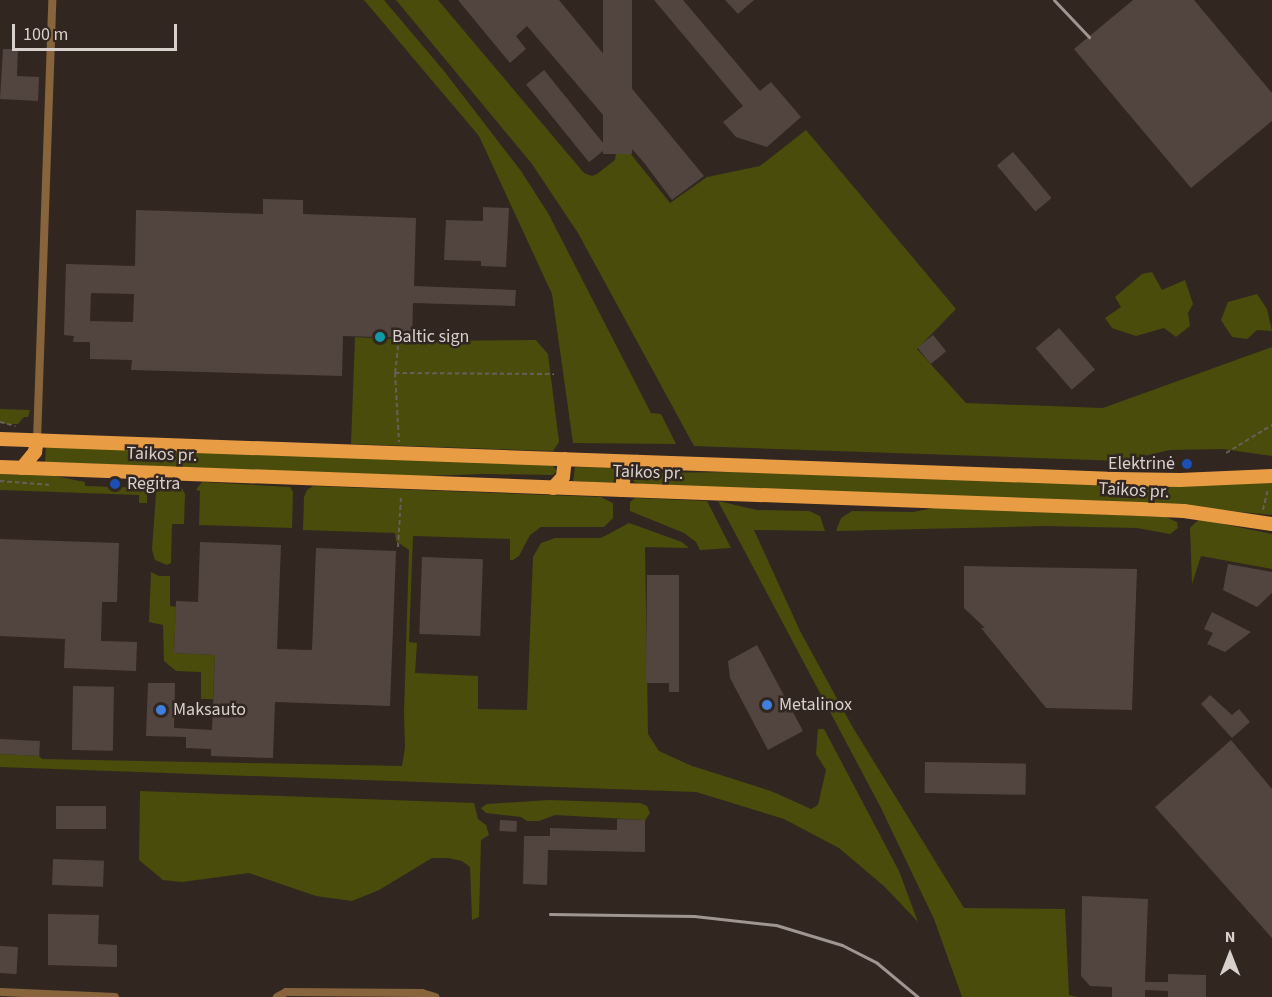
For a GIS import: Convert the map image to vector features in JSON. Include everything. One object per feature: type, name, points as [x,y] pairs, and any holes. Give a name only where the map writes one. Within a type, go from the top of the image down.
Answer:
[{"type":"main road","name":"Taikos pr.","points":[[0,439],[1123,479],[1271,476]]},
{"type":"main road","points":[[22,468],[35,452],[37,440]]},
{"type":"main road","points":[[554,488],[563,477],[565,459]]},
{"type":"main road","points":[[622,490],[624,474],[637,462]]},
{"type":"main road","name":"Taikos pr.","points":[[0,467],[1140,509],[1184,511],[1266,523]]},
{"type":"street","points":[[37,440],[52,0]]},
{"type":"street","points":[[0,992],[115,997]]},
{"type":"street","points":[[277,997],[286,992],[422,993],[435,997]]},
{"type":"path","points":[[398,346],[395,373],[399,442]]},
{"type":"path","points":[[395,373],[554,374]]},
{"type":"path","points":[[0,423],[6,424]]},
{"type":"path","points":[[1226,453],[1272,425]]},
{"type":"path","points":[[1266,523],[1271,476]]},
{"type":"path","points":[[0,482],[52,485]]},
{"type":"path","points":[[398,547],[400,497]]},
{"type":"shaded area","points":[[364,0],[384,0],[444,71],[521,171],[548,213],[651,413],[661,414],[676,444],[573,443],[552,294],[479,136]]},
{"type":"shaded area","points":[[396,0],[438,0],[584,173],[592,176],[597,174],[615,160],[618,138],[670,203],[707,177],[760,166],[806,130],[956,309],[917,349],[966,403],[1103,408],[1272,347],[1272,456],[1223,449],[1170,450],[1122,461],[694,446],[578,233],[532,164]]},
{"type":"shaded area","points":[[1152,272],[1162,290],[1185,280],[1193,304],[1188,313],[1190,326],[1176,337],[1164,328],[1136,336],[1112,328],[1105,318],[1121,307],[1115,297],[1142,274]]},
{"type":"shaded area","points":[[1257,294],[1267,309],[1272,331],[1257,330],[1247,339],[1232,337],[1221,320],[1228,302]]},
{"type":"shaded area","points":[[355,337],[429,341],[536,340],[548,354],[559,442],[553,451],[351,444]]},
{"type":"shaded area","points":[[0,409],[30,410],[28,417],[24,417],[18,424],[6,424],[0,423]]},
{"type":"shaded area","points":[[46,446],[552,465],[557,471],[553,475],[424,476],[45,462]]},
{"type":"shaded area","points":[[575,467],[619,468],[613,483],[573,481]]},
{"type":"shaded area","points":[[734,472],[1121,485],[1223,485],[1272,482],[1272,515],[1160,504],[642,485],[634,482],[633,479],[634,475],[640,473]]},
{"type":"shaded area","points":[[0,474],[55,476],[85,482],[85,486],[147,488],[147,503],[139,503],[139,495],[0,490]]},
{"type":"shaded area","points":[[166,481],[179,483],[185,494],[184,524],[172,524],[171,563],[167,565],[155,560],[152,550],[156,493],[159,486]]},
{"type":"shaded area","points":[[202,482],[290,487],[293,492],[292,528],[199,525],[200,491],[196,490]]},
{"type":"shaded area","points":[[313,486],[601,497],[613,503],[613,518],[604,527],[541,527],[530,535],[519,556],[513,560],[510,560],[510,539],[413,536],[409,642],[417,643],[415,673],[478,676],[478,709],[527,710],[533,557],[541,543],[555,538],[601,538],[629,523],[682,542],[689,548],[645,547],[648,734],[659,751],[692,766],[771,791],[811,809],[818,805],[826,770],[816,754],[818,729],[824,729],[899,871],[918,922],[885,887],[839,848],[784,819],[696,792],[0,767],[0,754],[39,756],[42,759],[402,766],[405,747],[409,550],[396,541],[395,533],[303,530],[304,497],[307,490]]},
{"type":"shaded area","points":[[635,498],[707,501],[731,548],[700,550],[696,542],[684,533],[630,511],[630,502]]},
{"type":"shaded area","points":[[718,501],[757,510],[809,511],[820,516],[825,531],[754,530],[800,631],[852,726],[964,908],[1065,909],[1069,995],[1078,997],[962,997],[934,919],[880,806]]},
{"type":"shaded area","points":[[939,507],[1166,517],[1177,522],[1178,528],[1170,534],[1137,528],[1044,526],[836,531],[841,518],[852,511],[913,512]]},
{"type":"shaded area","points":[[1199,519],[1272,534],[1272,569],[1201,556],[1192,584],[1190,528]]},
{"type":"shaded area","points":[[151,572],[159,576],[170,576],[170,606],[176,607],[174,653],[215,655],[213,699],[201,699],[201,672],[176,671],[164,661],[163,625],[149,622]]},
{"type":"shaded area","points":[[140,791],[474,803],[478,819],[486,825],[489,835],[481,840],[479,917],[472,920],[470,867],[462,861],[448,858],[432,858],[379,890],[352,901],[316,896],[249,873],[182,882],[163,880],[139,860]]},
{"type":"shaded area","points":[[549,800],[640,803],[647,806],[650,813],[645,820],[555,815],[539,821],[527,821],[521,817],[486,813],[481,808],[487,804]]},
{"type":"building","points":[[458,0],[559,0],[704,176],[672,200],[645,164],[527,26],[516,36],[526,49],[510,63]]},
{"type":"building","points":[[603,0],[632,0],[632,154],[603,154]]},
{"type":"building","points":[[654,0],[683,0],[760,91],[771,82],[801,117],[767,147],[736,137],[723,122],[743,106]]},
{"type":"building","points":[[725,0],[754,0],[738,14]]},
{"type":"building","points":[[1133,0],[1194,0],[1272,93],[1272,121],[1191,188],[1074,49]]},
{"type":"building","points":[[3,49],[18,49],[17,76],[39,77],[38,101],[0,99]]},
{"type":"building","points":[[544,70],[607,148],[589,162],[526,84]]},
{"type":"building","points":[[1013,152],[1052,198],[1035,211],[997,165]]},
{"type":"building","points":[[263,199],[303,200],[303,214],[416,218],[414,286],[516,290],[515,306],[413,303],[412,338],[343,336],[342,376],[131,370],[132,360],[90,359],[90,342],[73,342],[74,336],[64,335],[66,264],[135,266],[136,210],[263,214]],"holes":[[[91,293],[134,294],[133,322],[90,321]]]},
{"type":"building","points":[[483,207],[509,208],[506,267],[481,266],[481,261],[444,260],[446,220],[483,221]]},
{"type":"building","points":[[1059,328],[1095,370],[1072,390],[1036,348]]},
{"type":"building","points":[[933,335],[946,351],[931,364],[917,348]]},
{"type":"building","points":[[0,539],[119,543],[117,602],[102,602],[101,641],[137,642],[136,671],[64,668],[65,639],[0,636]]},
{"type":"building","points":[[200,542],[281,545],[277,649],[312,650],[316,548],[396,551],[390,706],[275,702],[273,758],[211,756],[211,749],[186,748],[186,737],[146,736],[148,683],[175,683],[174,728],[212,730],[215,655],[174,653],[176,601],[198,602]]},
{"type":"building","points":[[422,557],[483,559],[480,636],[419,634]]},
{"type":"building","points":[[1228,564],[1272,572],[1272,593],[1257,607],[1223,590]]},
{"type":"building","points":[[964,566],[1137,569],[1132,710],[1046,708],[981,628],[985,628],[964,608]]},
{"type":"building","points":[[647,575],[679,575],[679,692],[669,692],[669,683],[646,683]]},
{"type":"building","points":[[1212,612],[1251,632],[1225,652],[1207,644],[1213,633],[1204,629]]},
{"type":"building","name":"Metalinox","points":[[757,645],[803,731],[768,750],[730,678],[728,661]]},
{"type":"building","points":[[73,686],[114,687],[113,751],[72,750]]},
{"type":"building","points":[[1210,695],[1232,715],[1239,709],[1250,722],[1232,738],[1201,704]]},
{"type":"building","points":[[0,739],[40,741],[39,756],[0,754]]},
{"type":"building","points":[[1231,740],[1272,789],[1272,938],[1155,807]]},
{"type":"building","points":[[925,762],[1026,764],[1025,795],[924,793]]},
{"type":"building","points":[[56,806],[106,806],[106,829],[56,829]]},
{"type":"building","points":[[617,819],[645,820],[645,852],[548,850],[547,885],[523,884],[524,836],[550,836],[550,828],[617,830]]},
{"type":"building","points":[[500,820],[517,821],[516,832],[499,831]]},
{"type":"building","points":[[53,859],[104,861],[103,887],[52,885]]},
{"type":"building","points":[[1082,896],[1148,899],[1145,982],[1168,982],[1168,974],[1206,975],[1206,997],[1168,997],[1168,991],[1145,990],[1145,997],[1112,997],[1112,987],[1090,986],[1081,976]]},
{"type":"building","points":[[48,914],[99,915],[98,944],[117,945],[117,967],[48,965]]},
{"type":"building","points":[[0,946],[18,947],[17,974],[0,973]]},
{"type":"railway","points":[[1054,0],[1089,37]]},
{"type":"railway","points":[[550,914],[694,916],[776,925],[842,945],[877,963],[918,997]]},
{"type":"place","name":"Baltic sign","points":[[380,337]]},
{"type":"place","name":"Elektrinė","points":[[1187,464]]},
{"type":"place","name":"Regitra","points":[[115,484]]},
{"type":"place","name":"Metalinox","points":[[767,705]]},
{"type":"place","name":"Maksauto","points":[[161,710]]}]
